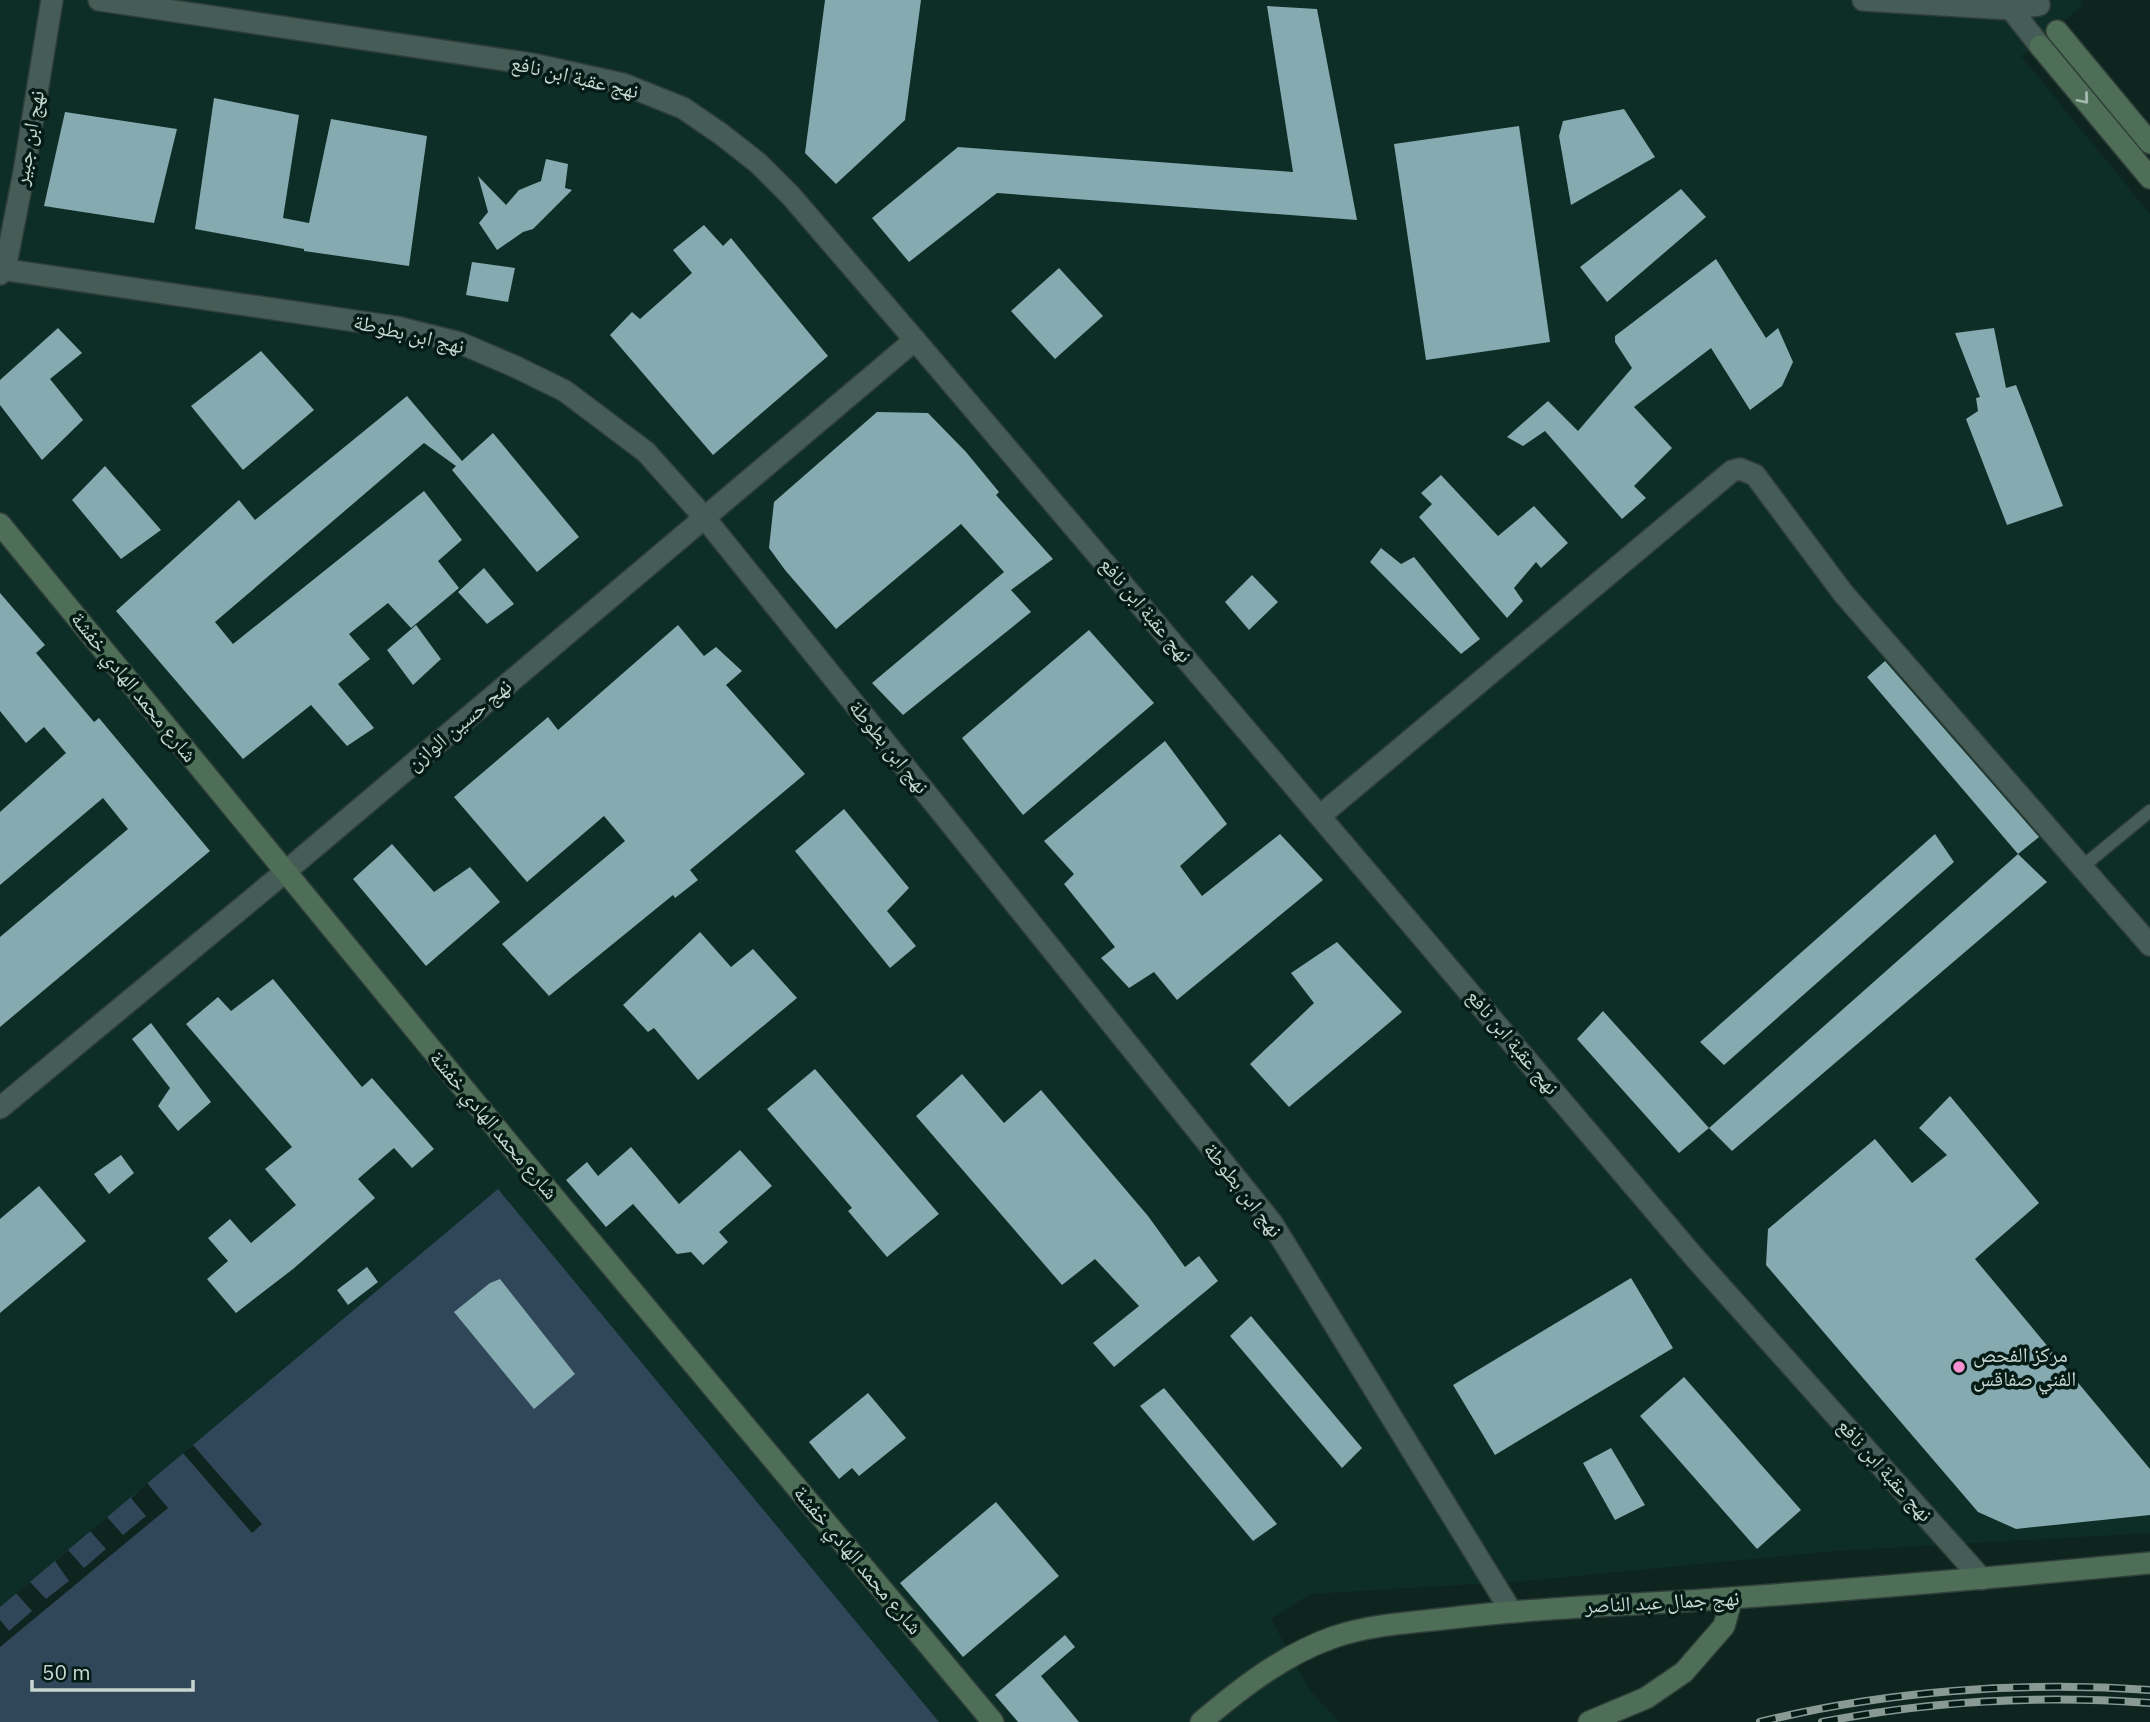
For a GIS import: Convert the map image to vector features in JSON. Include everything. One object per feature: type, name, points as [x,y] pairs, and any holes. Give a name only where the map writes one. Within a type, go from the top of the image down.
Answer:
[{"type":"street","name":"نهج ابن جبير","points":[[2,271],[24,172],[52,0]]},
{"type":"street","name":"نهج عقبة ابن نافع","points":[[99,0],[532,64],[623,85],[683,108],[758,163],[915,340],[1695,1258],[1982,1579]]},
{"type":"street","points":[[1864,0],[2006,4],[2038,2],[2057,31],[2150,143]]},
{"type":"street","points":[[2006,4],[2150,178]]},
{"type":"street","name":"نهج ابن بطوطة","points":[[2,271],[396,327],[460,343],[565,391],[646,452],[704,517],[1272,1223],[1511,1611]]},
{"type":"street","name":"نهج حسين الوازن","points":[[0,1108],[285,872],[915,340]]},
{"type":"street","points":[[1321,816],[1732,471],[1740,469],[1755,475],[1843,593],[2150,945]]},
{"type":"street","name":"شارع محمد الهادي خفشة","points":[[0,524],[285,872],[993,1722]]},
{"type":"street","name":"نهج جمال عبد الناصر","points":[[1201,1722],[1240,1689],[1290,1657],[1335,1637],[1376,1627],[1511,1611],[1732,1598],[2150,1563]]},
{"type":"street","points":[[1589,1722],[1646,1699],[1684,1672],[1724,1626],[1732,1598]]},
{"type":"lane","points":[[2082,867],[2150,811]]},
{"type":"shaded area","points":[[0,0],[2081,0],[2082,6],[2021,56],[2150,214],[2150,1533],[1834,1551],[1524,1581],[1310,1594],[1271,1619],[1309,1689],[1339,1722],[939,1722],[498,1189],[0,1607]]},
{"type":"water","points":[[498,1189],[939,1722],[0,1722],[0,1607]]},
{"type":"pier","points":[[193,1445],[262,1524],[252,1533],[183,1453]]},
{"type":"pier","points":[[147,1483],[168,1508],[0,1647],[0,1620],[9,1631],[32,1611],[16,1593],[30,1582],[46,1599],[69,1581],[55,1561],[68,1550],[84,1568],[106,1549],[90,1531],[107,1517],[123,1535],[146,1516],[131,1498]]},
{"type":"building","points":[[825,0],[921,0],[905,120],[836,184],[805,153]]},
{"type":"building","points":[[1267,6],[1317,9],[1357,220],[997,193],[909,262],[872,218],[958,147],[1293,172]]},
{"type":"building","points":[[214,98],[299,115],[283,218],[309,223],[331,119],[427,136],[409,266],[304,251],[195,229]]},
{"type":"building","points":[[1624,109],[1655,157],[1571,205],[1559,136],[1563,121]]},
{"type":"building","points":[[65,112],[177,129],[154,223],[44,206]]},
{"type":"building","points":[[1519,126],[1550,342],[1426,360],[1394,144]]},
{"type":"building","points":[[546,159],[568,164],[565,188],[572,190],[533,229],[523,232],[497,250],[479,223],[488,212],[478,176],[506,205],[519,190],[541,181]]},
{"type":"building","points":[[1681,189],[1706,217],[1607,302],[1580,267]]},
{"type":"building","points":[[704,225],[723,246],[731,238],[828,356],[713,455],[610,335],[632,312],[640,319],[692,273],[673,250]]},
{"type":"building","points":[[1716,259],[1766,338],[1778,328],[1793,362],[1782,386],[1750,410],[1711,348],[1634,407],[1672,448],[1634,486],[1646,498],[1622,519],[1545,431],[1523,446],[1507,437],[1548,401],[1578,431],[1632,368],[1615,342],[1615,336]]},
{"type":"building","points":[[472,262],[515,268],[508,302],[466,295]]},
{"type":"building","points":[[1059,268],[1103,316],[1055,359],[1011,311]]},
{"type":"building","points":[[58,328],[82,353],[50,379],[83,420],[42,460],[0,405],[0,380]]},
{"type":"building","points":[[1994,328],[2006,388],[2016,385],[2063,506],[2007,525],[1966,419],[1978,411],[1976,398],[1980,397],[1955,333]]},
{"type":"building","points":[[261,351],[314,410],[243,470],[191,406]]},
{"type":"building","points":[[407,396],[462,461],[493,433],[579,537],[537,572],[452,470],[456,466],[424,443],[215,622],[233,644],[424,491],[462,540],[438,561],[459,588],[411,628],[388,603],[349,634],[370,659],[338,684],[374,728],[347,746],[311,705],[243,759],[116,611],[239,500],[255,520]]},
{"type":"building","points":[[877,412],[928,413],[966,452],[999,492],[996,495],[1053,559],[1011,590],[1031,612],[903,715],[872,683],[1004,572],[961,524],[836,629],[769,548],[774,502]]},
{"type":"building","points":[[105,466],[161,530],[121,559],[72,500]]},
{"type":"building","points":[[1441,475],[1498,536],[1534,506],[1568,543],[1541,568],[1536,562],[1514,588],[1523,601],[1507,618],[1419,517],[1432,504],[1421,493]]},
{"type":"building","points":[[1381,548],[1401,564],[1414,557],[1480,639],[1461,654],[1370,562]]},
{"type":"building","points":[[484,568],[514,604],[487,624],[458,592]]},
{"type":"building","points":[[1252,575],[1278,602],[1249,630],[1225,602]]},
{"type":"building","points":[[0,593],[45,645],[36,653],[94,722],[99,718],[210,851],[0,1027],[0,937],[128,829],[103,798],[0,885],[0,812],[66,753],[44,727],[26,743],[0,711]]},
{"type":"building","points":[[416,625],[441,659],[413,685],[387,650]]},
{"type":"building","points":[[678,625],[704,656],[716,647],[742,671],[726,685],[805,774],[690,870],[698,880],[675,898],[673,895],[549,996],[502,944],[625,841],[604,816],[527,882],[454,797],[548,717],[558,730]]},
{"type":"building","points":[[1089,630],[1154,703],[1023,815],[962,738]]},
{"type":"building","points":[[1885,661],[2039,837],[2018,854],[1867,677]]},
{"type":"building","points":[[1165,741],[1227,824],[1180,866],[1202,896],[1280,834],[1323,880],[1177,1000],[1154,972],[1129,988],[1101,958],[1115,947],[1064,884],[1074,874],[1044,841]]},
{"type":"building","points":[[844,809],[909,888],[887,911],[916,946],[890,968],[795,851]]},
{"type":"building","points":[[1935,834],[1954,862],[1724,1065],[1700,1042]]},
{"type":"building","points":[[392,844],[434,892],[470,867],[500,902],[426,966],[353,879]]},
{"type":"building","points":[[2018,854],[2047,882],[1732,1151],[1709,1128]]},
{"type":"building","points":[[700,932],[731,967],[753,949],[797,998],[698,1080],[654,1028],[648,1032],[623,1005]]},
{"type":"building","points":[[1337,942],[1402,1012],[1289,1107],[1250,1064],[1314,1003],[1291,973]]},
{"type":"building","points":[[273,979],[362,1087],[372,1078],[434,1149],[412,1168],[394,1148],[358,1179],[375,1198],[293,1269],[236,1313],[207,1279],[228,1261],[208,1238],[230,1219],[251,1243],[296,1205],[265,1169],[292,1147],[186,1024],[218,997],[231,1011]]},
{"type":"building","points":[[1603,1011],[1709,1128],[1679,1153],[1577,1039]]},
{"type":"building","points":[[151,1023],[211,1102],[178,1131],[158,1106],[170,1088],[132,1039]]},
{"type":"building","points":[[815,1069],[939,1214],[887,1257],[848,1211],[852,1208],[767,1109]]},
{"type":"building","points":[[962,1074],[1004,1123],[1041,1090],[1148,1216],[1185,1267],[1199,1256],[1218,1281],[1114,1367],[1093,1343],[1139,1306],[1095,1259],[1062,1285],[916,1116]]},
{"type":"building","name":"مركز الفحص الفني صفاقس","points":[[1950,1096],[2039,1203],[1975,1259],[2150,1469],[2150,1515],[2016,1529],[1978,1512],[1766,1265],[1768,1229],[1875,1139],[1912,1183],[1947,1155],[1919,1128]]},
{"type":"building","points":[[631,1147],[679,1204],[740,1150],[772,1186],[719,1232],[728,1242],[703,1265],[691,1252],[677,1254],[633,1204],[606,1227],[566,1180],[587,1162],[598,1176]]},
{"type":"building","points":[[121,1155],[134,1173],[109,1194],[94,1174]]},
{"type":"building","points":[[39,1186],[86,1241],[0,1313],[0,1219]]},
{"type":"building","points":[[367,1267],[378,1282],[348,1305],[337,1290]]},
{"type":"building","points":[[1631,1278],[1673,1348],[1495,1455],[1453,1385]]},
{"type":"building","points":[[500,1279],[575,1374],[534,1409],[454,1312],[490,1283]]},
{"type":"building","points":[[1251,1316],[1362,1448],[1342,1468],[1230,1336]]},
{"type":"building","points":[[1684,1377],[1801,1510],[1757,1549],[1640,1416]]},
{"type":"building","points":[[1164,1388],[1277,1524],[1253,1541],[1140,1406]]},
{"type":"building","points":[[868,1393],[906,1438],[859,1476],[852,1468],[839,1479],[809,1442]]},
{"type":"building","points":[[1611,1448],[1645,1505],[1615,1520],[1583,1463]]},
{"type":"building","points":[[996,1502],[1059,1576],[963,1657],[900,1583]]},
{"type":"building","points":[[1065,1635],[1075,1647],[1041,1676],[1079,1722],[1018,1722],[995,1695]]},
{"type":"railway","points":[[1760,1722],[1855,1703],[1954,1691],[2052,1687],[2150,1690]]},
{"type":"railway","points":[[1822,1722],[1903,1709],[1985,1702],[2068,1700],[2150,1703]]},
{"type":"place","name":"مركز الفحص الفني صفاقس","points":[[1959,1367]]}]
